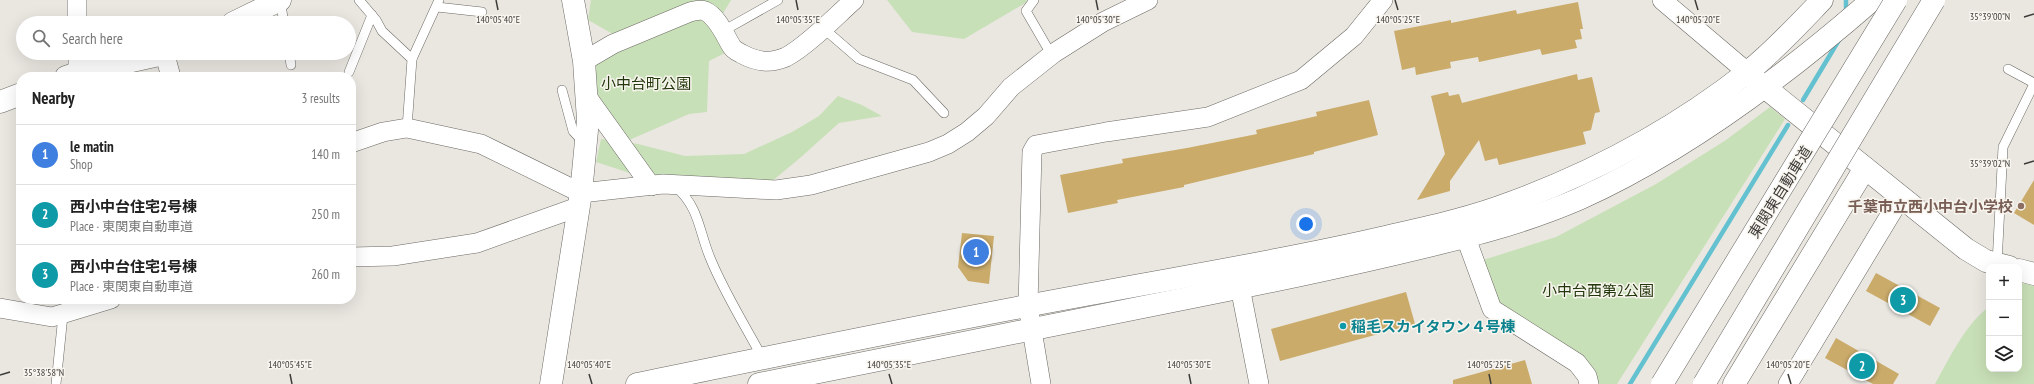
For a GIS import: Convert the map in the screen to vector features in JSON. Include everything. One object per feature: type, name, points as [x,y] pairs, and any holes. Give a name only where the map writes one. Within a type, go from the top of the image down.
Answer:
[{"type":"main road","points":[[247,16],[280,0]]},
{"type":"main road","points":[[551,384],[579,200],[588,120],[588,98],[584,61],[573,0]]},
{"type":"main road","points":[[759,384],[807,380],[1031,329],[1240,288],[1466,238],[1514,224],[1581,198],[1639,168],[1701,131],[1755,80],[1793,31],[1822,0]]},
{"type":"main road","points":[[636,384],[1028,306],[1333,249],[1441,224],[1509,204],[1570,178],[1629,149],[1685,116],[1755,80],[1872,0]]},
{"type":"main road","name":"東関東自動車道","points":[[1662,384],[1896,0]]},
{"type":"main road","points":[[1704,384],[1934,0]]},
{"type":"main road","points":[[75,70],[132,60]]},
{"type":"main road","points":[[1755,80],[1966,249],[1986,260],[2000,264]]},
{"type":"main road","points":[[0,102],[16,96]]},
{"type":"main road","points":[[1734,384],[1865,168]]},
{"type":"main road","points":[[2022,271],[2034,274]]},
{"type":"street","points":[[77,0],[77,16]]},
{"type":"street","points":[[584,61],[613,44],[690,12],[700,10],[706,11],[713,17],[734,49],[753,60],[767,62],[787,56],[823,28],[854,0]]},
{"type":"street","points":[[356,257],[393,256],[478,243],[579,200],[651,186],[674,185],[776,190],[811,185],[929,152],[967,132],[986,116],[1011,87],[1051,54],[1103,22],[1148,0]]},
{"type":"street","points":[[1041,384],[1028,306],[1032,152],[1036,145],[1106,132],[1208,117],[1301,80],[1354,36],[1383,0]]},
{"type":"street","points":[[1662,0],[1755,80]]},
{"type":"street","points":[[168,60],[170,72]]},
{"type":"street","points":[[588,98],[651,186]]},
{"type":"street","points":[[356,141],[384,132],[407,128],[481,144],[579,200]]},
{"type":"street","points":[[1788,384],[1901,197]]},
{"type":"street","points":[[1466,238],[1492,309],[1577,363],[1587,376],[1589,384]]},
{"type":"street","points":[[1240,288],[1259,384]]},
{"type":"street","points":[[0,308],[52,318],[96,304]]},
{"type":"lane","points":[[280,0],[283,16]]},
{"type":"lane","points":[[360,0],[382,31],[412,59]]},
{"type":"lane","points":[[723,31],[778,0]]},
{"type":"lane","points":[[1034,0],[1026,11],[1051,54]]},
{"type":"lane","points":[[407,128],[412,59],[438,3],[482,12]]},
{"type":"lane","points":[[356,55],[372,15]]},
{"type":"lane","points":[[823,28],[858,59],[913,80],[944,112]]},
{"type":"lane","points":[[290,60],[291,66]]},
{"type":"lane","points":[[349,72],[354,60]]},
{"type":"lane","points":[[2003,264],[2003,147],[2034,83],[2008,69]]},
{"type":"lane","points":[[562,90],[573,131],[586,145]]},
{"type":"lane","points":[[674,185],[684,194],[695,211],[711,260],[763,359]]},
{"type":"lane","points":[[56,384],[63,315]]},
{"type":"green space","name":"小中台町公園","points":[[591,0],[731,0],[715,27],[727,52],[709,61],[707,112],[689,114],[627,141],[600,107],[592,61],[620,38],[588,20]]},
{"type":"green space","points":[[887,0],[1026,0],[1027,2],[964,39],[912,32]]},
{"type":"green space","points":[[838,96],[862,105],[882,116],[839,123],[771,182],[651,180],[596,162],[601,139],[638,144],[685,156],[744,154],[792,132],[819,116]]},
{"type":"green space","name":"小中台西第2公園","points":[[1770,107],[1785,119],[1617,384],[1596,384],[1496,302],[1483,260],[1556,237],[1656,184],[1726,140]]},
{"type":"green space","points":[[2022,283],[2034,286],[2034,384],[1935,384],[1965,332],[1986,310],[1986,372],[2022,372]]},
{"type":"building","points":[[1578,2],[1583,29],[1580,29],[1582,39],[1575,40],[1577,48],[1542,55],[1540,49],[1479,62],[1478,57],[1450,62],[1451,68],[1416,75],[1415,67],[1402,70],[1394,31],[1451,20],[1451,23],[1516,10],[1517,14]]},
{"type":"building","points":[[1577,74],[1578,80],[1592,77],[1600,112],[1595,113],[1591,130],[1583,132],[1586,144],[1499,165],[1497,158],[1485,161],[1479,140],[1450,181],[1450,191],[1417,200],[1445,154],[1431,96],[1448,92],[1449,96],[1459,94],[1462,103]]},
{"type":"building","points":[[1369,100],[1378,135],[1314,152],[1314,154],[1184,185],[1184,187],[1117,200],[1118,203],[1068,213],[1060,175],[1123,163],[1122,159],[1257,134],[1256,130],[1317,116],[1316,112]]},
{"type":"building","points":[[2034,180],[2034,225],[2014,213]]},
{"type":"building","points":[[962,233],[994,236],[989,284],[968,281],[958,267]]},
{"type":"building","points":[[1876,273],[1940,308],[1930,326],[1866,291]]},
{"type":"building","name":"稲毛スカイタウン４号棟","points":[[1406,292],[1415,324],[1280,361],[1271,329]]},
{"type":"building","points":[[1836,338],[1899,374],[1893,384],[1873,384],[1825,358]]},
{"type":"building","points":[[1525,360],[1532,384],[1453,384],[1453,380]]},
{"type":"waterway","points":[[1846,0],[1846,12]]},
{"type":"waterway","points":[[1803,100],[1839,40]]},
{"type":"waterway","points":[[1630,384],[1788,125]]},
{"type":"place","name":"千葉市立西小中台小学校","points":[[2021,206]]},
{"type":"place","name":"le matin","points":[[976,252]]},
{"type":"place","name":"西小中台住宅1号棟","points":[[1903,300]]},
{"type":"place","name":"稲毛スカイタウン４号棟","points":[[1343,326]]},
{"type":"place","name":"西小中台住宅2号棟","points":[[1862,366]]}]
